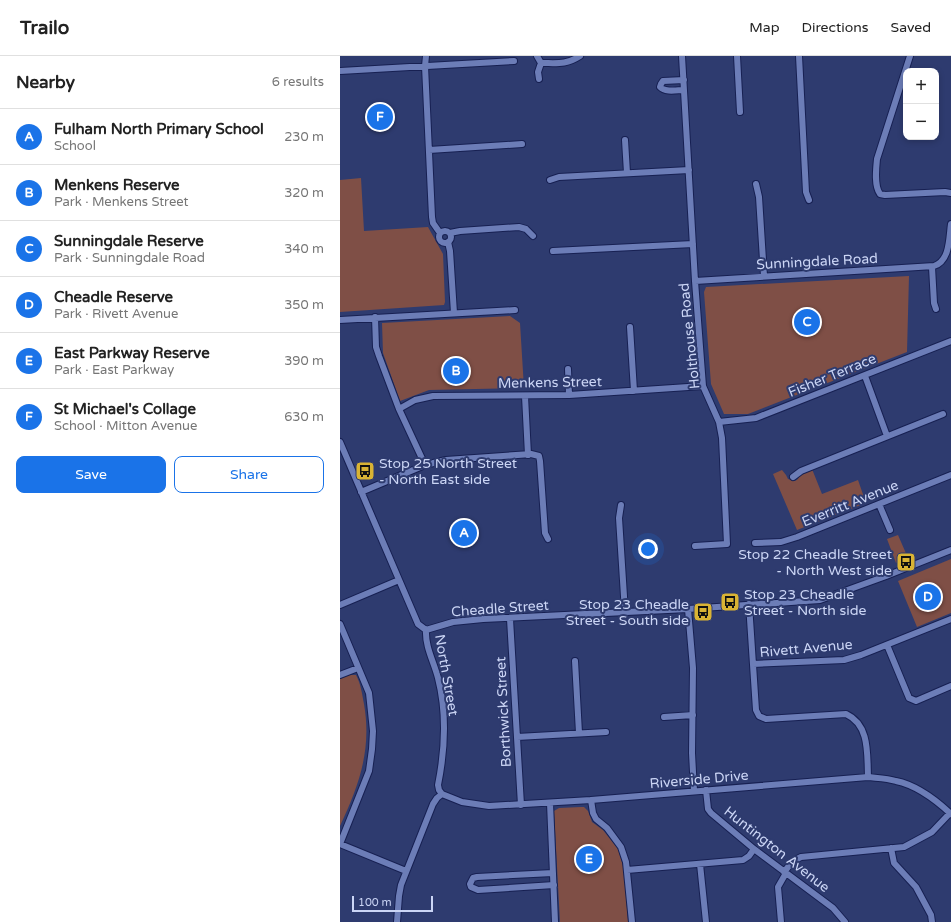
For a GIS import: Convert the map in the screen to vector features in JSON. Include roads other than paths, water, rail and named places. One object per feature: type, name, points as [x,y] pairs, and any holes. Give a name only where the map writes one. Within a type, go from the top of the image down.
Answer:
[{"type":"street","points":[[426,56],[425,66],[433,223],[440,233],[440,240],[443,243],[448,242]]},
{"type":"street","points":[[537,56],[541,63],[538,72],[539,79]]},
{"type":"street","points":[[541,63],[564,63],[572,61],[580,56]]},
{"type":"street","name":"Holthouse Road","points":[[682,56],[695,281],[703,386],[719,422],[722,438],[727,544],[695,546]]},
{"type":"street","points":[[737,56],[740,112]]},
{"type":"street","points":[[799,56],[806,192],[809,200]]},
{"type":"street","points":[[910,56],[877,159],[877,190],[880,194],[885,195],[951,193]]},
{"type":"street","points":[[340,71],[514,61]]},
{"type":"street","points":[[684,80],[663,81],[660,87],[666,91],[684,90]]},
{"type":"street","points":[[625,140],[627,173]]},
{"type":"street","points":[[429,150],[522,144]]},
{"type":"street","points":[[550,180],[559,177],[689,170]]},
{"type":"street","points":[[756,184],[759,197],[764,276]]},
{"type":"street","points":[[950,236],[951,224]]},
{"type":"street","points":[[440,233],[445,231],[450,233],[519,227],[526,230],[533,236]]},
{"type":"street","points":[[450,233],[450,239],[448,242],[450,251],[454,313]]},
{"type":"street","name":"Sunningdale Road","points":[[695,281],[932,267],[940,264],[944,260],[950,236]]},
{"type":"street","points":[[553,251],[693,244]]},
{"type":"street","points":[[932,267],[934,303],[936,309]]},
{"type":"street","points":[[340,320],[515,310]]},
{"type":"street","points":[[375,317],[376,347],[399,409],[425,466]]},
{"type":"street","points":[[630,327],[634,391]]},
{"type":"street","name":"Fisher Terrace","points":[[719,422],[756,418],[951,341]]},
{"type":"street","points":[[568,368],[569,395]]},
{"type":"street","points":[[864,376],[888,436]]},
{"type":"street","name":"Menkens Street","points":[[399,409],[415,400],[433,396],[569,395],[703,386]]},
{"type":"street","points":[[525,396],[528,455]]},
{"type":"street","points":[[793,476],[801,471],[943,414]]},
{"type":"street","name":"North Street","points":[[340,442],[418,624],[426,630],[427,641],[438,678],[444,708],[444,744],[438,785],[442,794]]},
{"type":"street","points":[[362,492],[425,466],[446,460],[528,455],[539,456],[545,533],[548,539]]},
{"type":"street","name":"Everritt Avenue","points":[[755,543],[781,542],[797,537],[951,475]]},
{"type":"street","points":[[879,504],[890,530]]},
{"type":"street","points":[[621,505],[619,518],[625,612]]},
{"type":"street","name":"Cheadle Street","points":[[426,630],[453,622],[820,600],[951,550]]},
{"type":"street","points":[[340,605],[399,580]]},
{"type":"street","points":[[749,604],[756,710],[759,716],[762,718],[846,714],[854,718],[865,736],[867,746],[868,777]]},
{"type":"street","points":[[688,609],[693,668],[692,753],[694,791]]},
{"type":"street","name":"Borthwick Street","points":[[510,618],[521,805]]},
{"type":"street","name":"Rivett Avenue","points":[[753,664],[844,660],[861,655],[951,619]]},
{"type":"street","points":[[340,624],[369,693],[372,721],[372,749],[369,771],[340,844],[406,871]]},
{"type":"street","points":[[887,645],[909,698],[912,700],[916,701],[951,686]]},
{"type":"street","points":[[575,661],[579,733]]},
{"type":"street","points":[[340,675],[358,668]]},
{"type":"street","points":[[664,717],[693,715]]},
{"type":"street","points":[[517,737],[606,732]]},
{"type":"street","name":"Riverside Drive","points":[[442,794],[474,805],[521,805],[868,777],[897,781],[919,790],[950,813]]},
{"type":"street","name":"Huntington Avenue","points":[[706,790],[708,809],[711,813],[754,849],[833,908],[845,922]]},
{"type":"street","points":[[397,922],[399,896],[406,871],[433,804],[442,794]]},
{"type":"street","points":[[591,800],[593,813],[596,819],[607,828],[621,847],[627,870],[632,922]]},
{"type":"street","points":[[550,803],[555,922]]},
{"type":"street","points":[[781,922],[778,887],[793,861],[801,857],[904,847],[932,832],[950,813]]},
{"type":"street","points":[[891,848],[894,863],[916,887],[931,915],[932,922]]},
{"type":"street","points":[[627,870],[743,860],[749,856],[754,849]]},
{"type":"street","points":[[700,864],[706,922]]},
{"type":"street","points":[[553,873],[477,877],[473,878],[470,884],[471,887],[478,890],[554,885]]},
{"type":"place","name":"St Michael's Collage","points":[[380,117]]},
{"type":"place","name":"Sunningdale Reserve","points":[[807,322]]},
{"type":"place","name":"Menkens Reserve","points":[[456,371]]},
{"type":"place","name":"Stop 25 North Street - North East side","points":[[365,471]]},
{"type":"place","name":"Fulham North Primary School","points":[[464,533]]},
{"type":"place","name":"Stop 22 Cheadle Street - North West side","points":[[906,562]]},
{"type":"place","name":"Cheadle Reserve","points":[[928,597]]},
{"type":"place","name":"Stop 23 Cheadle Street - North side","points":[[730,602]]},
{"type":"place","name":"Stop 23 Cheadle Street - South side","points":[[703,612]]},
{"type":"place","name":"East Parkway Reserve","points":[[589,859]]}]
